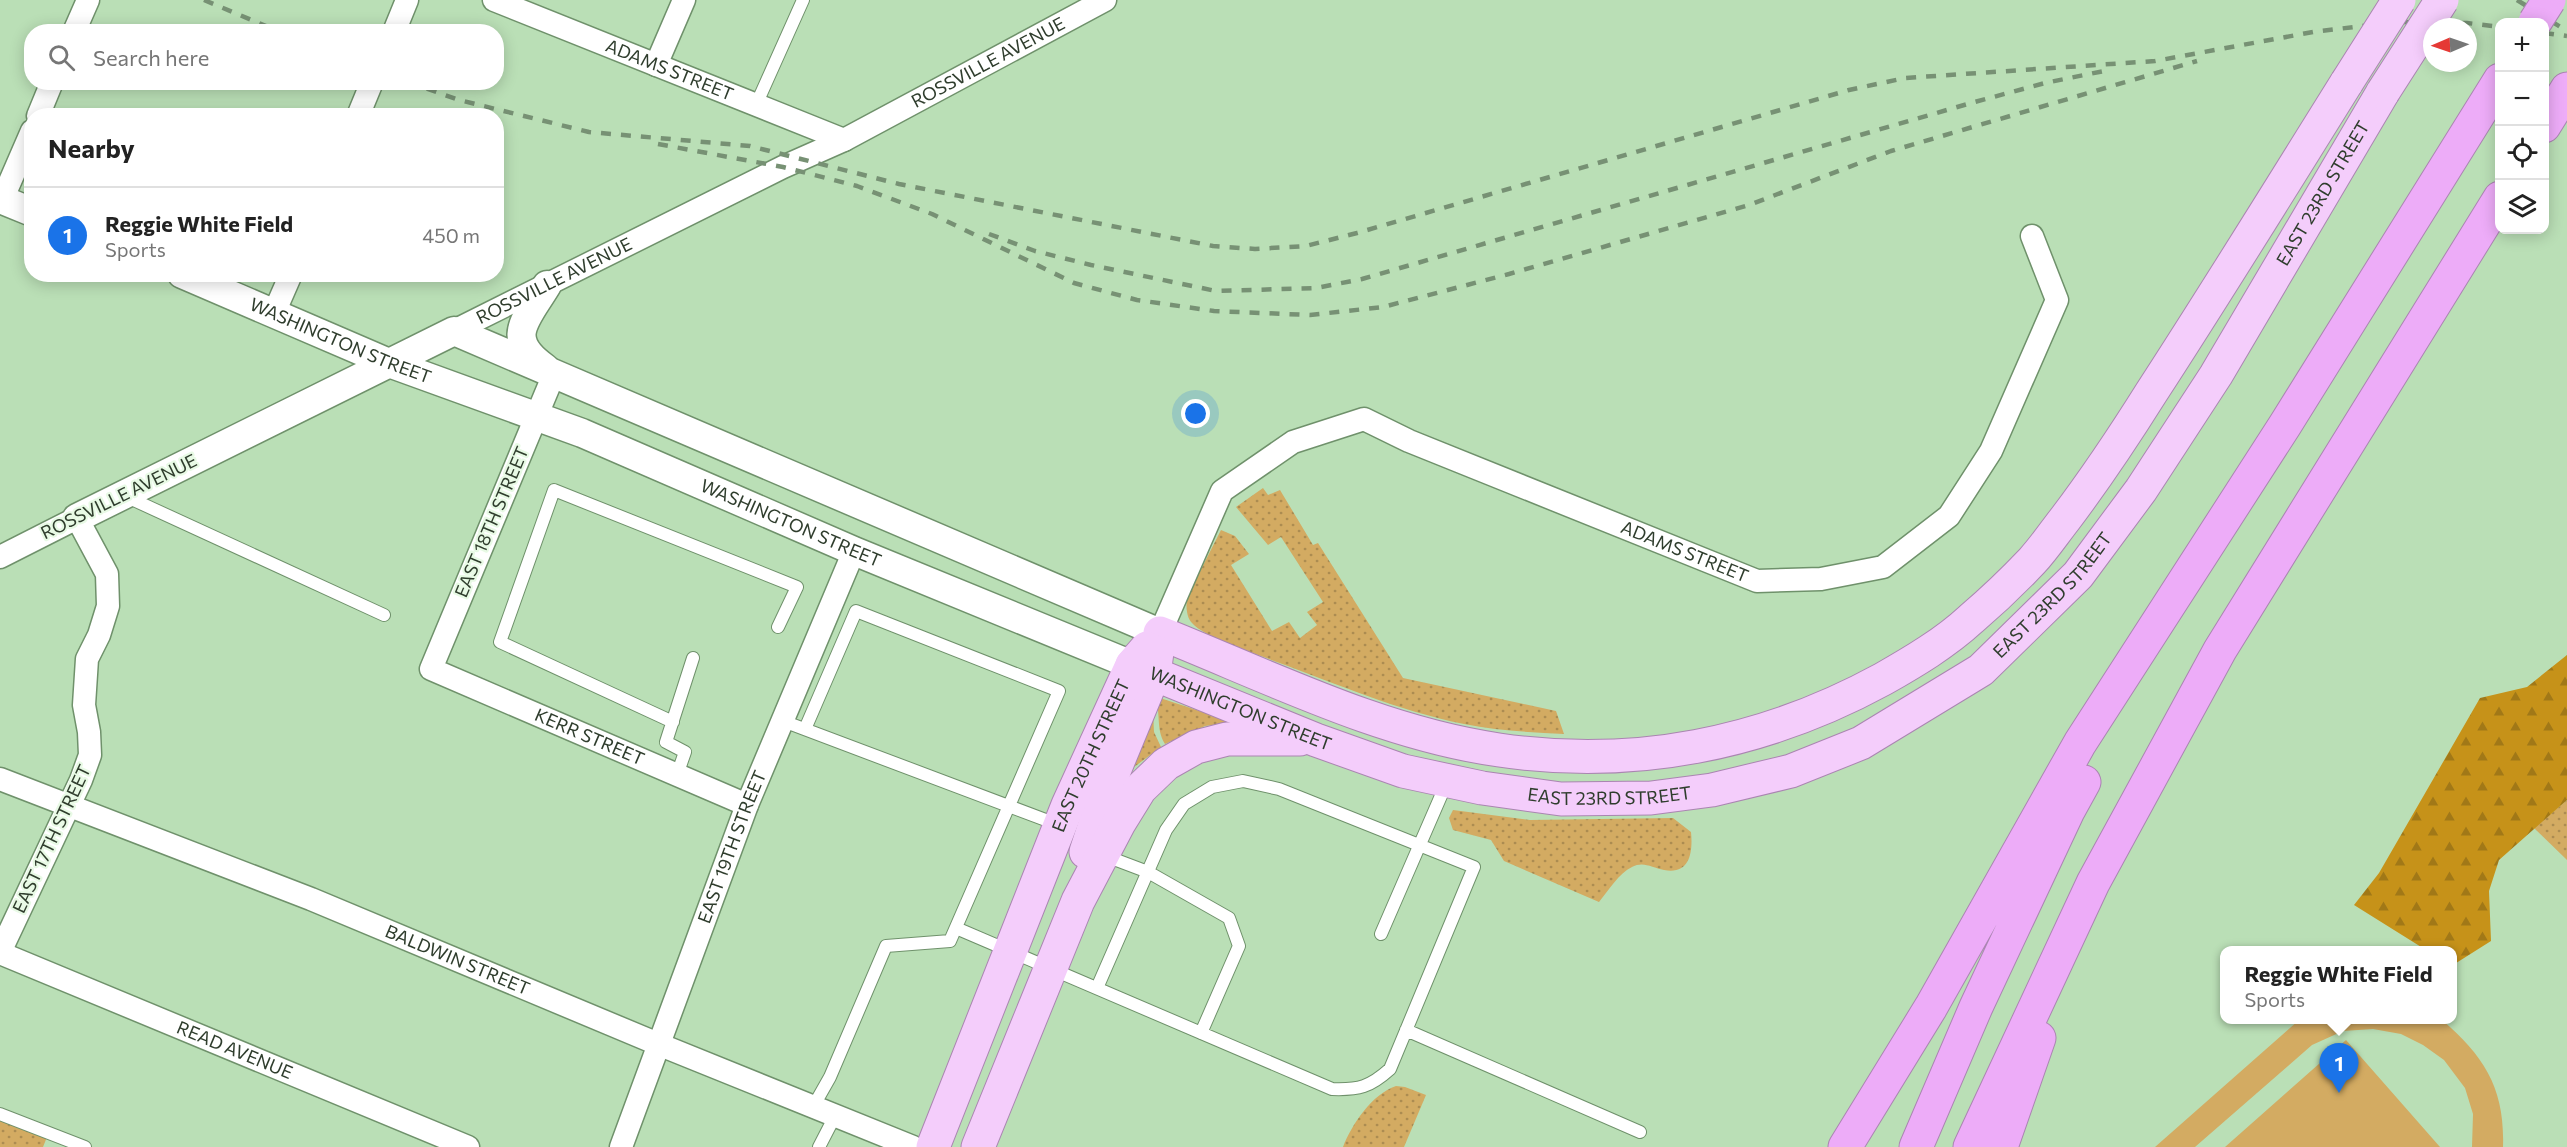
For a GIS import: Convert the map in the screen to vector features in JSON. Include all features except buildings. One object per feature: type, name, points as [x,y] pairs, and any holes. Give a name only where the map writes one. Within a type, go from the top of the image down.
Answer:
[{"type":"highway","points":[[2538,18],[2549,0]]},
{"type":"highway","points":[[1845,1147],[1931,1007],[2080,743],[2285,425],[2495,86]]},
{"type":"highway","points":[[2549,118],[2567,89]]},
{"type":"highway","points":[[1970,1147],[2092,883],[2220,650],[2495,204]]},
{"type":"highway","points":[[1916,1147],[1976,1007],[2067,811],[2285,425]]},
{"type":"highway","points":[[2001,1147],[2092,883]]},
{"type":"main road","name":"EAST 23RD STREET","points":[[1160,633],[1358,713],[1427,734],[1498,750],[1573,756],[1643,755],[1708,745],[1776,728],[1843,701],[1914,662],[1971,620],[2035,558],[2095,480],[2195,326],[2399,0]]},
{"type":"main road","name":"EAST 23RD STREET","points":[[1402,771],[1482,789],[1562,799],[1651,798],[1713,790],[1791,771],[1861,743],[1981,670],[2079,575],[2141,490],[2216,375],[2383,92],[2442,0]]},
{"type":"main road","name":"EAST 20TH STREET","points":[[933,1147],[1060,826],[1160,633]]},
{"type":"main road","name":"WASHINGTON STREET","points":[[1143,669],[1316,740],[1402,771]]},
{"type":"main road","points":[[1078,901],[1086,853],[1143,669]]},
{"type":"main road","points":[[978,1147],[1078,901],[1119,823],[1140,789],[1166,764],[1196,747],[1227,739],[1316,740]]},
{"type":"street","points":[[78,24],[88,0]]},
{"type":"street","points":[[397,24],[407,0]]},
{"type":"street","name":"ADAMS STREET","points":[[494,0],[844,140]]},
{"type":"street","points":[[656,65],[684,0]]},
{"type":"street","name":"ROSSVILLE AVENUE","points":[[1,560],[77,518],[783,167],[844,140],[1105,0]]},
{"type":"street","points":[[41,108],[49,90]]},
{"type":"street","points":[[361,108],[369,90]]},
{"type":"street","points":[[24,149],[1,199],[24,209]]},
{"type":"street","name":"ADAMS STREET","points":[[1365,418],[1409,441],[1757,581],[1821,579],[1883,567],[1949,516],[1991,451],[2016,396],[2058,300],[2032,236]]},
{"type":"street","name":"WASHINGTON STREET","points":[[201,282],[389,363],[582,433],[854,551],[1143,669]]},
{"type":"street","points":[[274,313],[288,282]]},
{"type":"street","points":[[547,285],[523,327],[522,345],[529,357],[554,374]]},
{"type":"street","points":[[454,331],[1160,633]]},
{"type":"street","name":"EAST 18TH STREET","points":[[431,669],[554,374]]},
{"type":"street","name":"EAST 20TH STREET","points":[[1160,633],[1222,491],[1293,442],[1365,418]]},
{"type":"street","name":"EAST 17TH STREET","points":[[0,953],[90,755],[84,705],[87,659],[99,635],[108,606],[107,574],[77,518]]},
{"type":"street","name":"EAST 19TH STREET","points":[[621,1147],[747,805],[854,551]]},
{"type":"street","name":"KERR STREET","points":[[431,669],[747,805]]},
{"type":"street","name":"BALDWIN STREET","points":[[0,779],[310,899],[913,1147]]},
{"type":"street","name":"READ AVENUE","points":[[0,953],[468,1147]]},
{"type":"lane","points":[[756,105],[803,0]]},
{"type":"lane","points":[[673,722],[500,642],[554,490],[797,587],[778,627]]},
{"type":"lane","points":[[124,495],[384,615]]},
{"type":"lane","points":[[805,729],[856,611],[1059,691],[950,941],[886,946],[830,1077],[813,1107]]},
{"type":"lane","points":[[677,775],[686,752],[666,742],[693,658]]},
{"type":"lane","points":[[783,721],[1060,826]]},
{"type":"lane","points":[[956,928],[1332,1089],[1354,1090],[1374,1083],[1390,1069],[1474,867],[1279,789],[1243,781],[1212,787],[1184,804],[1166,830],[1097,988]]},
{"type":"lane","points":[[1381,934],[1448,781]]},
{"type":"lane","points":[[1102,855],[1148,872],[1229,918],[1239,946],[1201,1033]]},
{"type":"lane","points":[[1406,1030],[1640,1132]]},
{"type":"lane","points":[[0,1114],[85,1147]]},
{"type":"lane","points":[[819,1147],[835,1116]]},
{"type":"shaded area","points":[[1263,488],[1268,495],[1280,490],[1313,545],[1318,543],[1403,678],[1556,711],[1564,734],[1489,728],[1440,719],[1368,696],[1219,640],[1198,629],[1189,618],[1187,597],[1221,530],[1235,536],[1249,554],[1231,565],[1272,631],[1289,622],[1300,638],[1317,625],[1307,612],[1323,602],[1281,537],[1268,545],[1236,507]]},
{"type":"shaded area","points":[[1154,696],[1233,722],[1205,726],[1165,744],[1160,732],[1158,708]]},
{"type":"shaded area","points":[[1153,713],[1154,732],[1161,747],[1122,776]]},
{"type":"shaded area","points":[[2567,800],[2567,860],[2534,828]]},
{"type":"shaded area","points":[[1453,810],[1530,820],[1673,818],[1691,832],[1690,854],[1684,865],[1673,871],[1644,865],[1632,867],[1618,878],[1599,902],[1504,861],[1491,840],[1453,830],[1449,818]]},
{"type":"shaded area","points":[[2294,1024],[2446,1024],[2481,1061],[2496,1091],[2503,1126],[2503,1147],[2472,1147],[2473,1114],[2465,1088],[2444,1060],[2423,1045],[2401,1034],[2373,1029],[2343,1031],[2312,1045],[2195,1147],[2155,1147]]},
{"type":"shaded area","points":[[2346,1040],[2440,1147],[2225,1147]]},
{"type":"shaded area","points":[[1396,1086],[1426,1095],[1404,1147],[1343,1147],[1364,1111],[1379,1096]]},
{"type":"shaded area","points":[[0,1120],[47,1137],[43,1147],[0,1147]]},
{"type":"green space","points":[[2567,655],[2567,800],[2499,860],[2489,891],[2491,941],[2457,962],[2457,946],[2420,946],[2354,905],[2379,873],[2480,698],[2527,687]]},
{"type":"railway","points":[[204,0],[261,24]]},
{"type":"railway","points":[[2517,0],[2567,31]]},
{"type":"railway","points":[[504,111],[589,132],[750,146],[899,184],[1213,246],[1255,249],[1306,246],[1357,233],[1849,90],[1905,78],[2155,61],[2313,32],[2395,22],[2467,23],[2495,26]]},
{"type":"railway","points":[[2549,34],[2567,36]]},
{"type":"railway","points":[[658,144],[783,167],[857,186],[932,214],[1074,283],[1137,300],[1214,311],[1310,315],[1383,307],[1509,274],[1749,205],[1891,151],[2197,61]]},
{"type":"railway","points":[[989,234],[1035,251],[1216,291],[1316,288],[1362,279],[1971,103],[2045,83],[2104,71]]},
{"type":"railway","points":[[431,90],[492,108]]},
{"type":"place","name":"Reggie White Field","points":[[2339,1093]]}]
